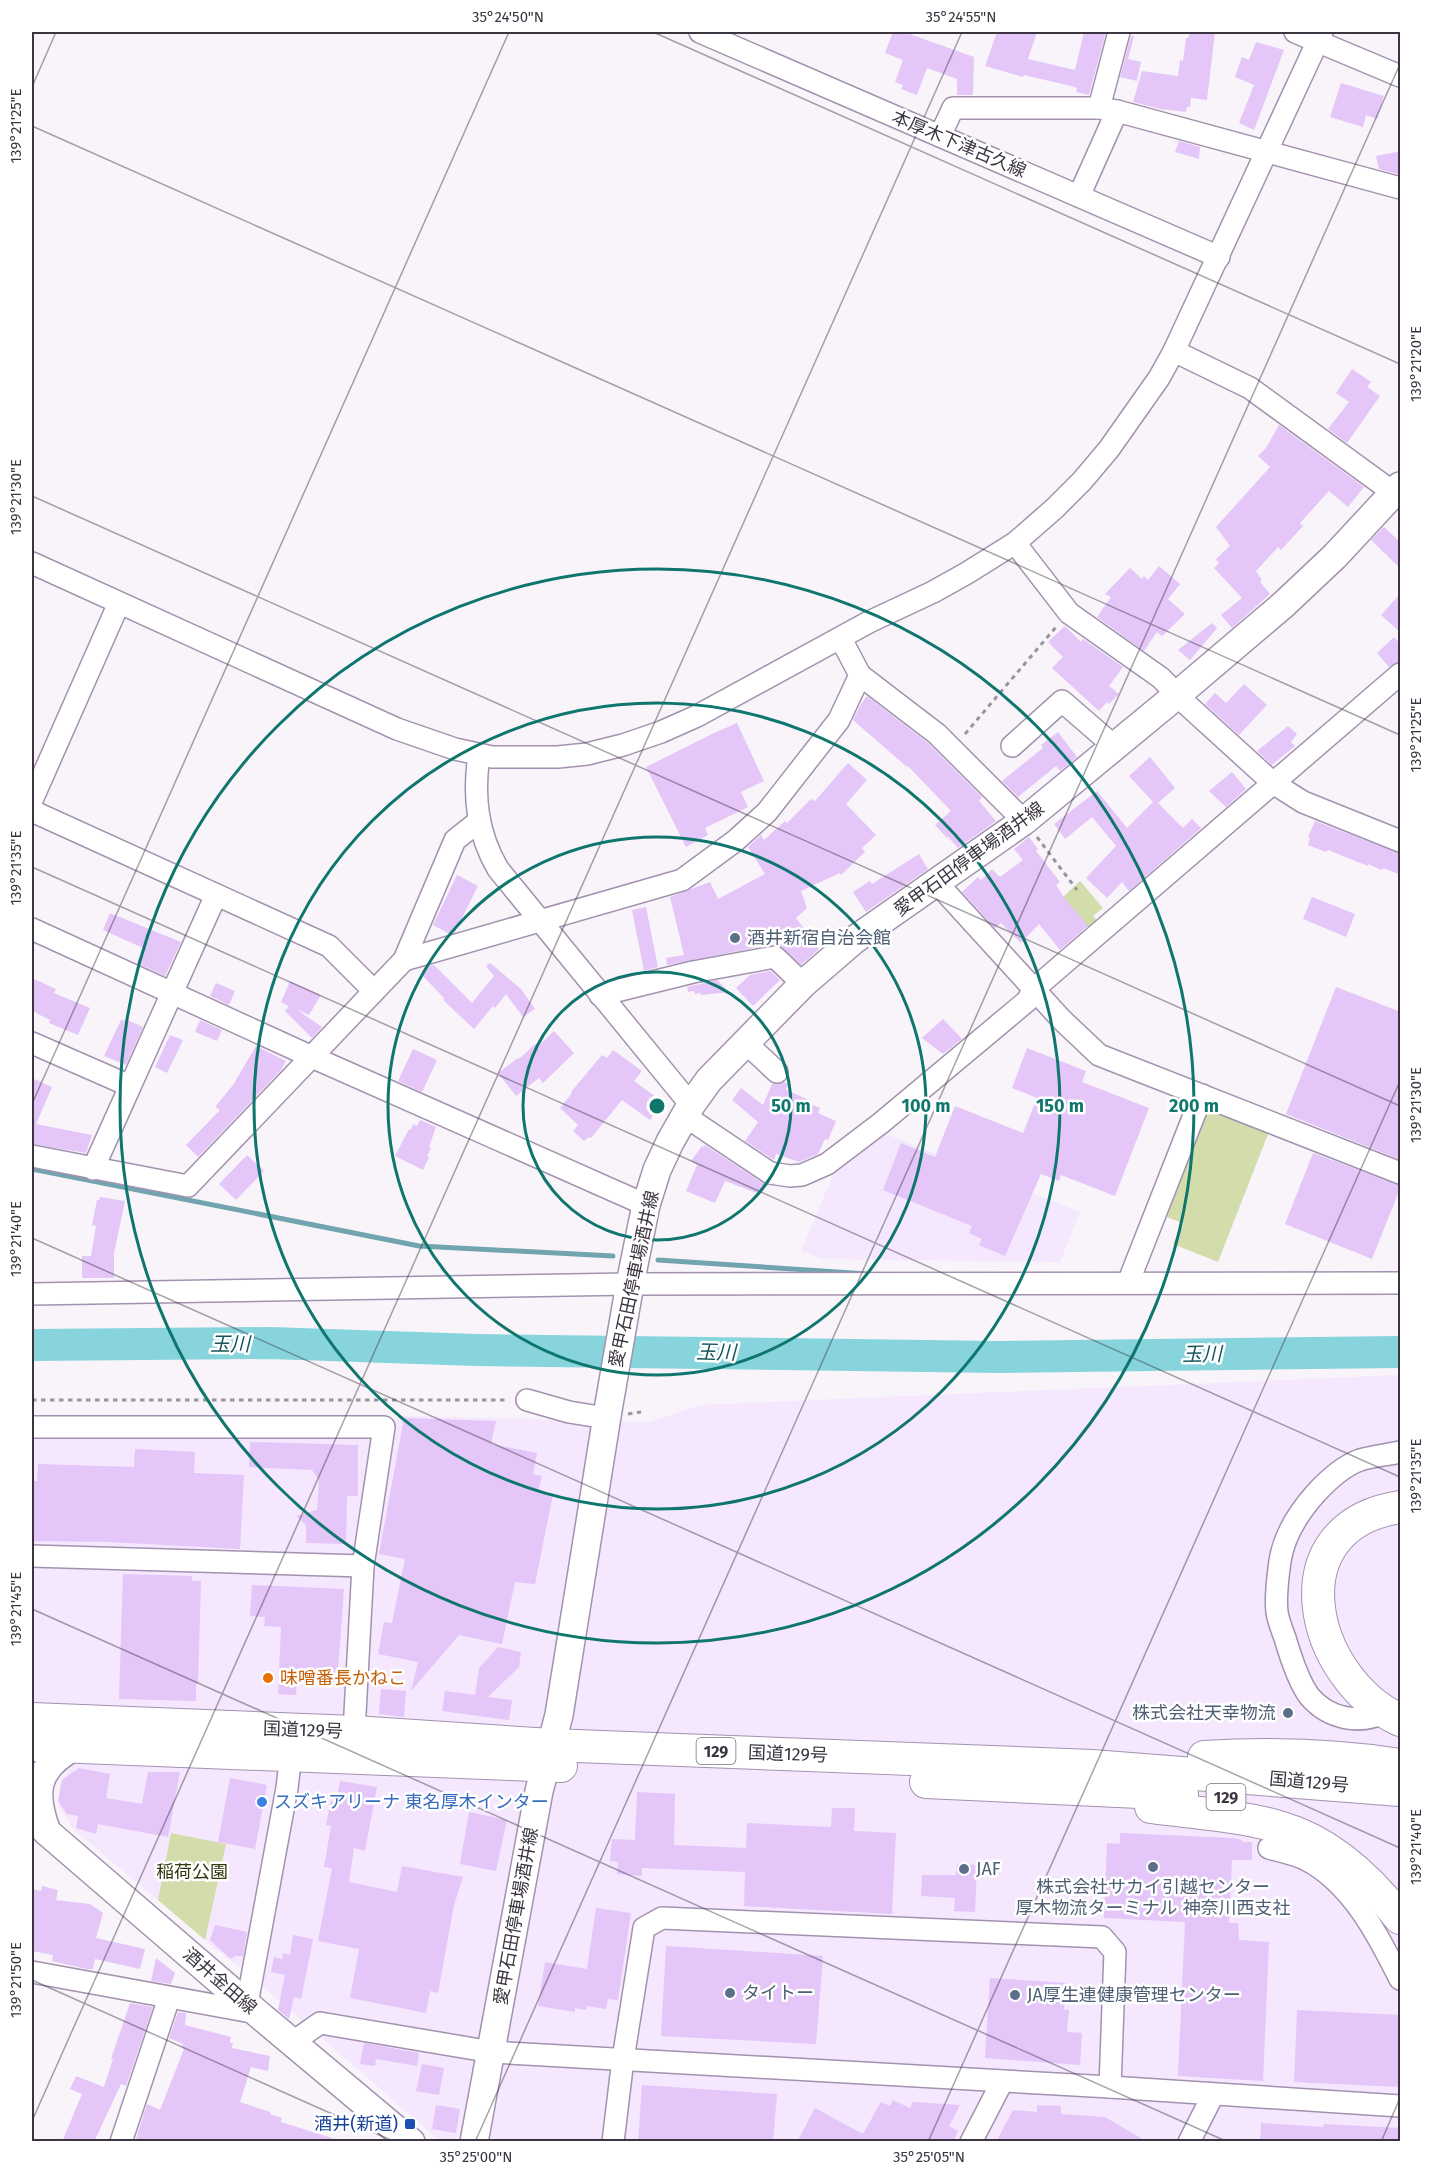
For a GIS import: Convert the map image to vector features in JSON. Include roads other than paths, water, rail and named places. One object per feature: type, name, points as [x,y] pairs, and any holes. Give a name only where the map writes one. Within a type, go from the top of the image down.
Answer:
[{"type":"highway","points":[[1393,1716],[1361,1693],[1339,1664],[1322,1628],[1318,1611],[1318,1587],[1323,1564],[1339,1538],[1353,1525],[1368,1516],[1385,1509],[1401,1507]]},
{"type":"highway","name":"国道129号","points":[[32,1719],[354,1732],[549,1755],[1273,1800],[1401,1811]]},
{"type":"highway","name":"国道129号","points":[[32,1744],[291,1754],[549,1755],[1092,1766],[1401,1790]]},
{"type":"highway","points":[[1092,1766],[1249,1755],[1316,1756],[1401,1765]]},
{"type":"highway","points":[[1051,1787],[1152,1807],[1261,1823],[1300,1834],[1335,1854],[1373,1888],[1401,1918]]},
{"type":"main road","name":"愛甲石田停車場酒井線","points":[[474,2142],[539,1791],[559,1715],[616,1413],[628,1296],[646,1205],[657,1170],[670,1142],[709,1080],[803,984],[854,940],[1024,821],[1115,747],[1284,604],[1335,556],[1397,489]]},
{"type":"main road","points":[[39,1824],[38,1788],[42,1776],[60,1754],[75,1746]]},
{"type":"main road","name":"酒井金田線","points":[[39,1824],[411,2142]]},
{"type":"street","name":"本厚木下津古久線","points":[[700,32],[741,40],[940,136],[1219,257]]},
{"type":"street","points":[[1079,196],[1108,109],[1119,32]]},
{"type":"street","points":[[1295,32],[1320,36],[1401,76]]},
{"type":"street","points":[[32,563],[397,729],[424,740],[479,755],[510,758],[587,754],[623,746],[661,732],[697,716],[967,573],[1015,543],[1055,508],[1109,449],[1159,378],[1219,257],[1320,36]]},
{"type":"street","points":[[940,136],[952,108],[1108,109],[1401,188]]},
{"type":"street","points":[[1174,351],[1250,388],[1397,489]]},
{"type":"street","points":[[1015,543],[1069,613],[1161,678],[1273,783],[1303,802],[1401,841]]},
{"type":"street","points":[[32,800],[119,603]]},
{"type":"street","points":[[841,639],[860,675],[937,734],[1024,821]]},
{"type":"street","points":[[479,755],[476,775],[478,821],[482,837],[498,869],[600,995],[688,1111],[763,1170],[789,1176],[802,1175],[827,1164],[881,1123],[1028,1001],[1034,989],[1401,674]]},
{"type":"street","points":[[404,960],[682,880],[735,841],[766,812],[839,720],[860,675]]},
{"type":"street","points":[[1012,746],[1062,701],[1115,747]]},
{"type":"street","points":[[32,812],[329,946],[374,992]]},
{"type":"street","points":[[32,1156],[188,1186],[404,960],[455,840],[478,821]]},
{"type":"street","points":[[937,884],[1062,1020],[1099,1055],[1401,1173]]},
{"type":"street","points":[[93,1169],[216,895]]},
{"type":"street","points":[[32,929],[312,1057],[646,1205]]},
{"type":"street","points":[[600,995],[693,972],[775,957],[803,984]]},
{"type":"street","points":[[745,1042],[777,1072]]},
{"type":"street","points":[[32,1043],[130,1086]]},
{"type":"street","points":[[1128,1283],[1202,1095]]},
{"type":"street","points":[[32,1294],[329,1288],[628,1296],[1128,1283],[1401,1283]]},
{"type":"street","points":[[527,1400],[569,1412],[616,1413]]},
{"type":"street","points":[[32,1427],[384,1427],[363,1566],[354,1732]]},
{"type":"street","points":[[1393,1716],[1354,1720],[1337,1716],[1320,1707],[1309,1695],[1289,1653],[1277,1612],[1283,1549],[1294,1521],[1325,1484],[1343,1469],[1360,1460],[1401,1452]]},
{"type":"street","points":[[32,1556],[363,1566]]},
{"type":"street","points":[[32,1972],[169,1998],[252,2008],[291,1754]]},
{"type":"street","points":[[1269,1848],[1303,1858],[1332,1879],[1367,1919],[1401,1978]]},
{"type":"street","points":[[614,2142],[623,2059],[644,1928],[663,1918],[1102,1937],[1115,1952],[1110,2087]]},
{"type":"street","points":[[121,2142],[169,1998]]},
{"type":"street","points":[[293,2042],[320,2023],[492,2052],[1401,2106]]},
{"type":"street","points":[[971,2142],[1002,2082]]},
{"type":"street","points":[[1189,2142],[1213,2094]]},
{"type":"waterway","points":[[32,1169],[419,1246],[613,1256]]},
{"type":"waterway","points":[[658,1260],[867,1274]]},
{"type":"waterway","name":"玉川","points":[[32,1345],[270,1343],[476,1350],[999,1357],[1400,1352]]},
{"type":"place","name":"酒井新宿自治会館","points":[[735,938]]},
{"type":"place","name":"味噌番長かねこ","points":[[268,1678]]},
{"type":"place","name":"株式会社天幸物流","points":[[1288,1713]]},
{"type":"place","name":"スズキアリーナ 東名厚木インター","points":[[262,1802]]},
{"type":"place","name":"株式会社サカイ引越センター 厚木物流ターミナル 神奈川西支社","points":[[1153,1867]]},
{"type":"place","name":"JAF","points":[[964,1869]]},
{"type":"place","name":"タイトー","points":[[730,1993]]},
{"type":"place","name":"JA厚生連健康管理センター","points":[[1015,1995]]},
{"type":"place","name":"酒井(新道)","points":[[410,2124]]},
{"type":"park label","name":"稲荷公園","points":[[192,1872]]}]
